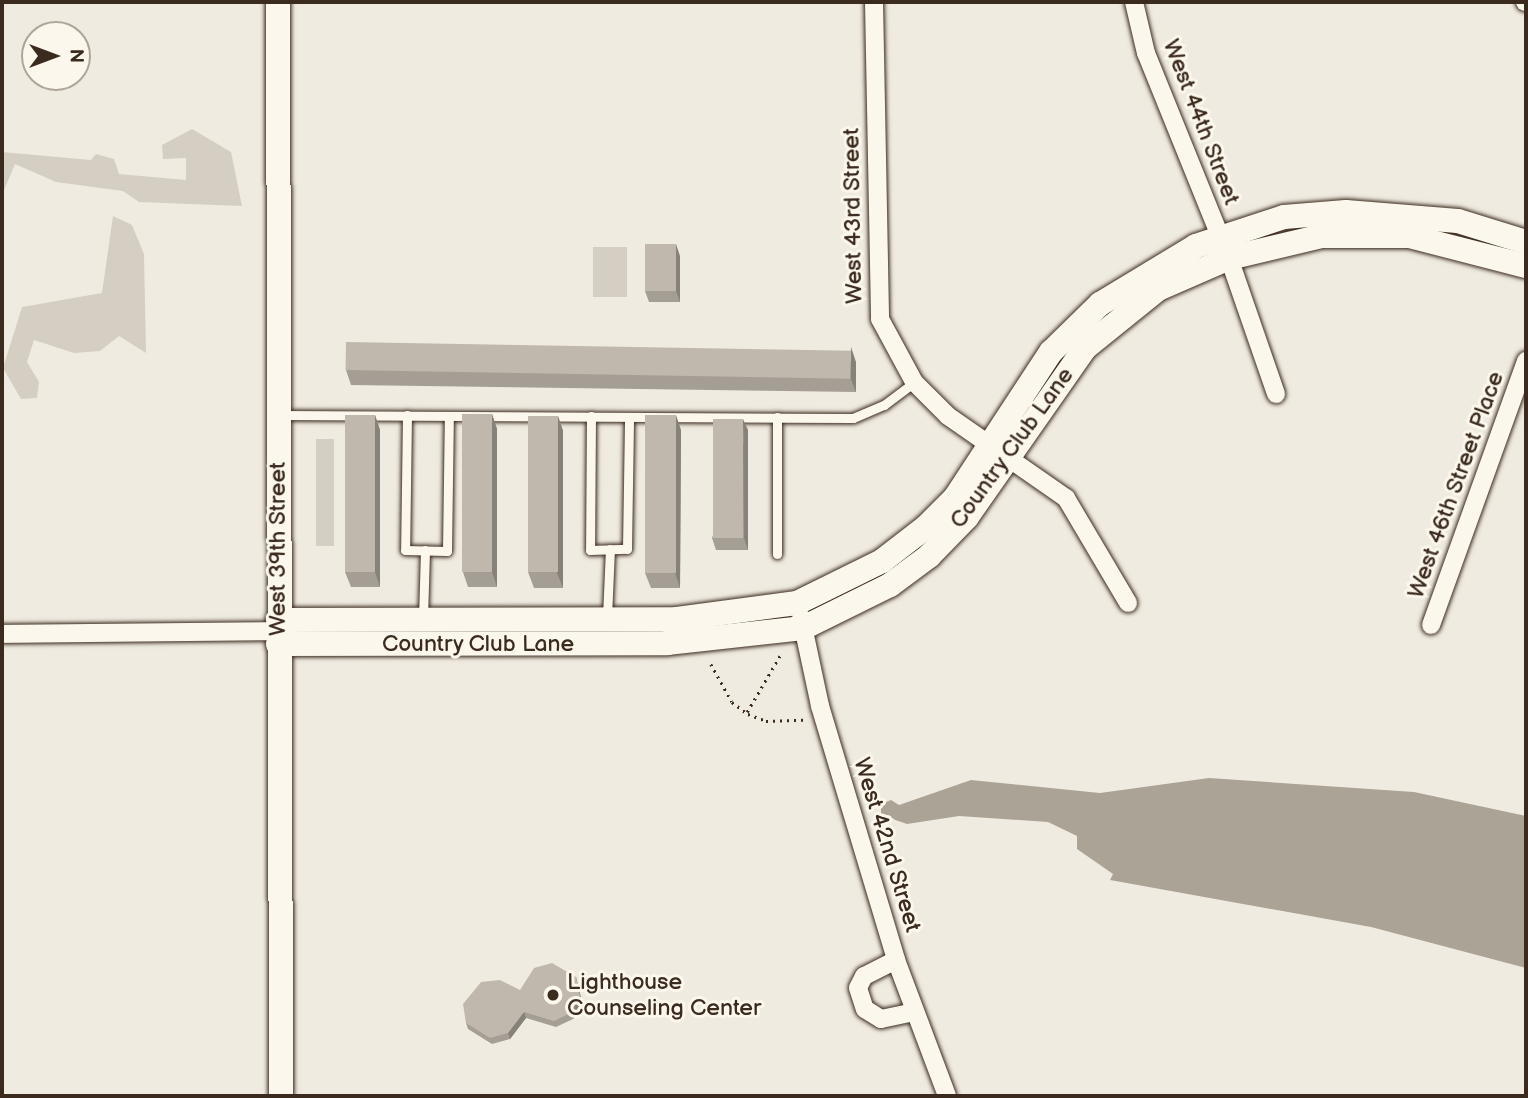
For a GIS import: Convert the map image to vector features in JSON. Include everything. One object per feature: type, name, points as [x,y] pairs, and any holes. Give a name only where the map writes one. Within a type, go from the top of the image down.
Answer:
[{"type":"street","name":"West 39th Street","points":[[278,2],[281,1096]]},
{"type":"street","name":"West 43rd Street","points":[[874,2],[875,274],[880,319],[914,382],[987,443],[1012,455],[1066,498],[1128,603]]},
{"type":"street","name":"West 44th Street","points":[[1134,2],[1146,53],[1224,247],[1276,394]]},
{"type":"street","name":"Country Club Lane","points":[[2,634],[607,631],[740,614],[797,603],[882,561],[926,527],[955,498],[987,443],[1051,352],[1100,304],[1283,217],[1395,212],[1526,242]]},
{"type":"street","name":"Country Club Lane","points":[[278,631],[424,619],[745,638],[803,628],[890,585],[929,556],[967,517],[1085,348],[1158,289],[1224,247],[1322,236],[1409,236],[1526,266]]},
{"type":"street","name":"West 46th Street Place","points":[[1431,625],[1526,361]]},
{"type":"street","name":"West 42nd Street","points":[[797,603],[896,960],[947,1096]]},
{"type":"street","points":[[896,960],[864,976],[858,988],[865,1009],[881,1019],[914,1012]]},
{"type":"lane","points":[[278,415],[868,415],[914,382]]},
{"type":"lane","points":[[407,415],[405,550],[447,551],[449,416]]},
{"type":"lane","points":[[591,416],[590,550],[627,549],[629,417]]},
{"type":"lane","points":[[777,417],[777,554]]},
{"type":"lane","points":[[607,631],[610,549]]},
{"type":"lane","points":[[424,619],[425,550]]},
{"type":"path","points":[[746,713],[782,652]]},
{"type":"path","points":[[711,664],[732,702],[746,713],[766,721],[803,720]]},
{"type":"shaded area","points":[[192,129],[231,152],[242,206],[139,202],[123,191],[56,182],[15,164],[2,195],[2,152],[91,160],[96,154],[114,159],[119,174],[186,180],[186,158],[163,159],[162,145]]},
{"type":"shaded area","points":[[113,216],[132,225],[144,254],[146,353],[119,336],[100,351],[74,353],[34,340],[27,362],[39,382],[37,398],[21,399],[3,368],[22,307],[102,293]]},
{"type":"shaded area","points":[[593,247],[627,247],[627,297],[593,297]]},
{"type":"shaded area","points":[[316,439],[334,439],[334,546],[316,546]]},
{"type":"shaded area","points":[[1209,778],[1414,792],[1526,816],[1526,968],[1371,927],[1110,880],[1113,874],[1077,849],[1077,836],[1048,822],[959,816],[907,824],[881,815],[881,804],[891,800],[899,805],[971,780],[1100,793]]},
{"type":"building","points":[[645,244],[676,244],[676,291],[645,291]]},
{"type":"building","points":[[346,342],[851,351],[850,379],[346,370]]},
{"type":"building","points":[[462,414],[492,414],[492,572],[462,572]]},
{"type":"building","points":[[345,415],[375,415],[375,572],[345,572]]},
{"type":"building","points":[[645,415],[676,415],[676,573],[645,573]]},
{"type":"building","points":[[528,416],[558,416],[558,572],[528,572]]},
{"type":"building","points":[[713,419],[743,419],[743,538],[713,538]]},
{"type":"building","points":[[552,963],[576,977],[580,996],[571,1013],[554,1021],[524,1012],[508,1033],[490,1038],[466,1023],[463,1004],[481,982],[500,980],[520,990],[534,968]]},
{"type":"place","name":"Lighthouse Counseling Center","points":[[553,995]]}]
